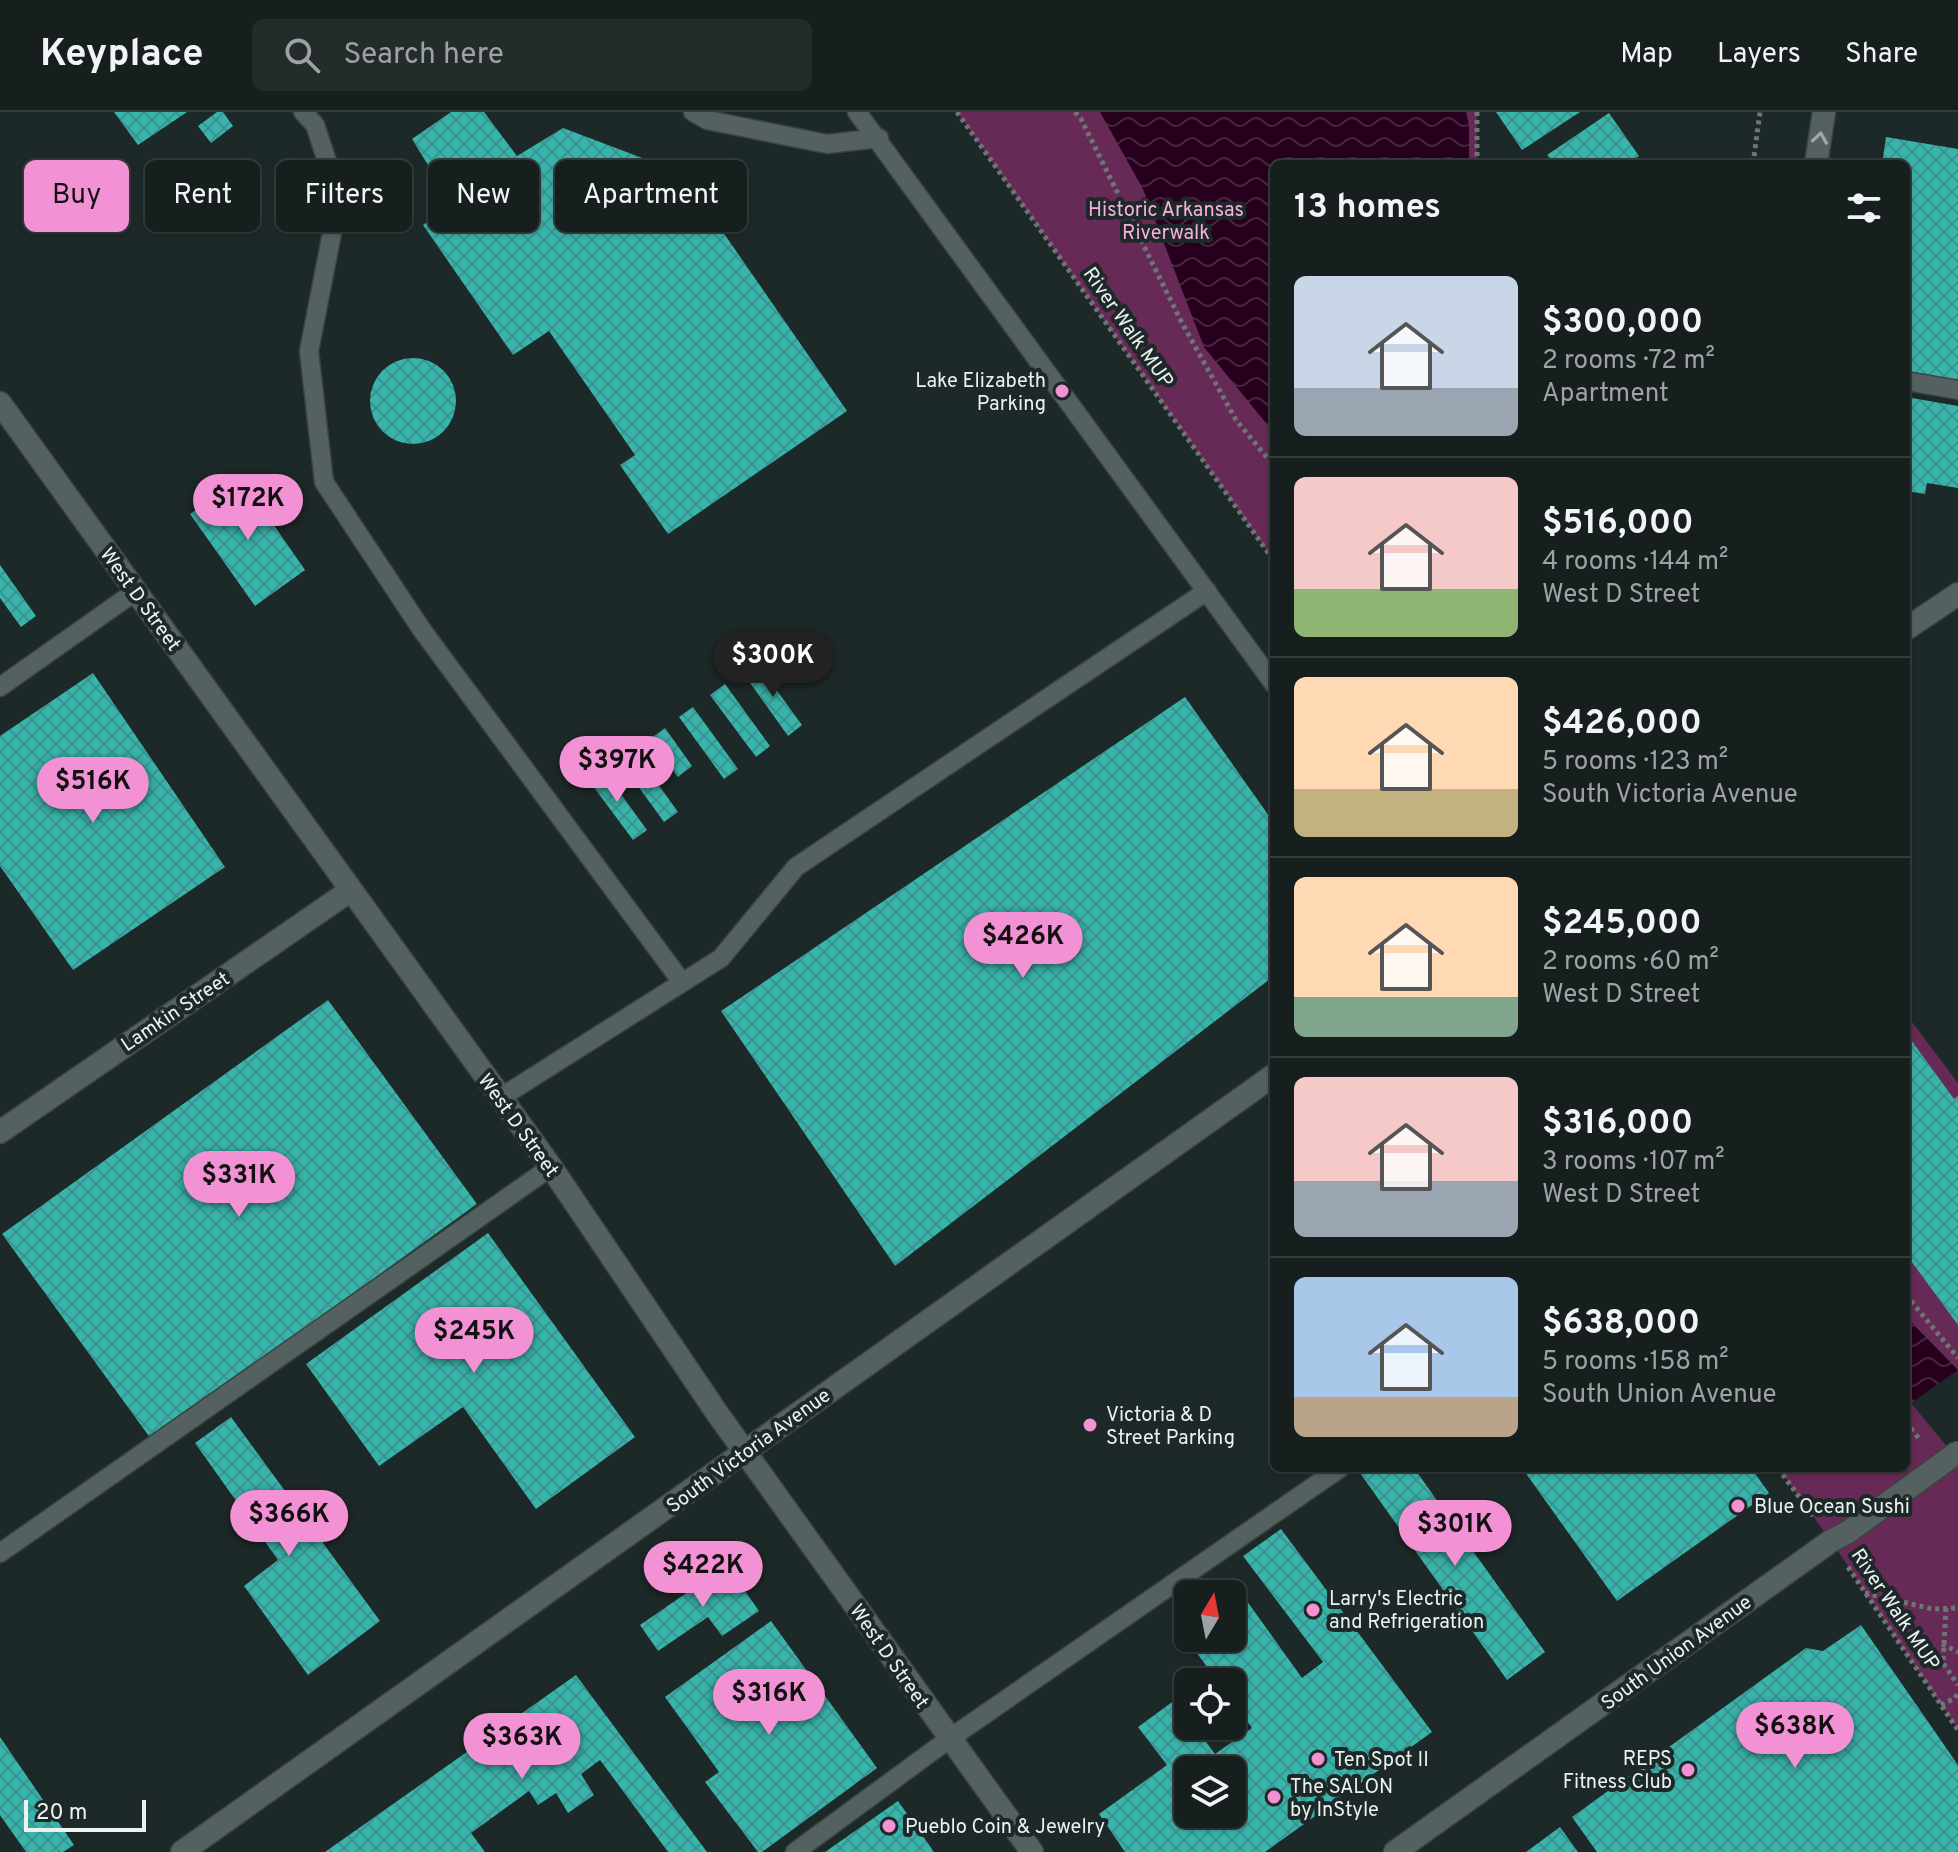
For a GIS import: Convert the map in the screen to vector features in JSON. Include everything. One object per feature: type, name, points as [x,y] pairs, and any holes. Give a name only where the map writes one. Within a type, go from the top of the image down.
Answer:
[{"type":"street","points":[[1817,160],[1824,112]]},
{"type":"street","name":"West D Street","points":[[0,403],[551,1167],[745,1452],[1032,1852]]},
{"type":"street","points":[[1910,626],[1958,594]]},
{"type":"street","name":"Lamkin Street","points":[[0,1132],[351,890]]},
{"type":"street","name":"South Victoria Avenue","points":[[182,1852],[1270,1078]]},
{"type":"street","name":"South Union Avenue","points":[[1395,1852],[1958,1452]]},
{"type":"lane","points":[[303,112],[315,125],[339,197],[309,351],[324,482],[422,630],[681,981]]},
{"type":"lane","points":[[693,112],[707,120],[827,144],[879,138]]},
{"type":"lane","points":[[857,112],[879,138],[1270,678]]},
{"type":"lane","points":[[1910,382],[1958,390]]},
{"type":"lane","points":[[0,687],[136,591]]},
{"type":"lane","points":[[500,1098],[721,958],[796,867],[1207,591]]},
{"type":"lane","points":[[0,1553],[551,1167]]},
{"type":"lane","points":[[795,1852],[949,1739],[1334,1472]]},
{"type":"path","name":"River Walk MUP","points":[[957,112],[1270,555]]},
{"type":"path","points":[[1075,112],[1181,321],[1236,420],[1270,461]]},
{"type":"path","points":[[1477,112],[1477,160]]},
{"type":"path","points":[[1754,160],[1760,112]]},
{"type":"path","points":[[1910,1300],[1958,1358]]},
{"type":"path","name":"River Walk MUP","points":[[1782,1472],[1839,1536],[1865,1593],[1958,1730]]},
{"type":"path","points":[[1865,1593],[1932,1609],[1958,1608]]},
{"type":"path","points":[[1946,1608],[1943,1663],[1958,1685]]},
{"type":"path","points":[[1942,1644],[1958,1652]]},
{"type":"path","points":[[1941,1705],[1958,1693]]},
{"type":"green space","name":"Historic Arkansas Riverwalk","points":[[957,112],[1477,112],[1477,160],[1270,160],[1270,555]]},
{"type":"green space","points":[[1910,1019],[1958,1083],[1958,1730],[1781,1472],[1910,1472]]},
{"type":"water","points":[[1100,112],[1466,112],[1469,125],[1469,160],[1270,160],[1270,428],[1204,347],[1143,189]]},
{"type":"water","points":[[1910,1321],[1958,1370],[1958,1456],[1910,1396]]},
{"type":"pier","points":[[1958,1370],[1958,1460],[1911,1403]]},
{"type":"building","points":[[114,112],[187,112],[138,145]]},
{"type":"building","points":[[217,112],[223,112],[233,126],[211,143],[198,126]]},
{"type":"building","points":[[451,112],[484,112],[517,156],[563,128],[648,160],[555,160],[555,232],[723,232],[847,411],[668,534],[620,465],[635,455],[549,331],[513,355],[423,225],[428,221],[428,232],[539,232],[539,160],[428,160],[428,165],[412,139]]},
{"type":"building","points":[[1496,112],[1580,112],[1522,150]]},
{"type":"building","points":[[1609,113],[1639,156],[1633,160],[1551,160],[1547,155]]},
{"type":"building","points":[[1886,137],[1958,149],[1958,384],[1910,375],[1910,160],[1883,160]]},
{"type":"building","points":[[413,358],[430,361],[444,370],[453,384],[456,401],[453,418],[444,432],[430,441],[413,444],[396,441],[382,432],[373,418],[370,401],[373,384],[382,370],[396,361]]},
{"type":"building","points":[[1910,398],[1958,406],[1958,488],[1927,483],[1925,494],[1910,492]]},
{"type":"building","points":[[241,478],[305,570],[255,606],[190,514]]},
{"type":"building","points":[[0,565],[36,616],[21,627],[0,598]]},
{"type":"building","points":[[757,663],[802,725],[788,736],[743,673]]},
{"type":"building","points":[[93,673],[225,867],[73,970],[0,866],[0,736]]},
{"type":"building","points":[[725,684],[770,746],[756,757],[710,695]]},
{"type":"building","points":[[1185,697],[1270,817],[1270,979],[895,1266],[721,1011]]},
{"type":"building","points":[[693,707],[738,769],[724,779],[679,717]]},
{"type":"building","points":[[665,728],[692,766],[678,777],[650,739]]},
{"type":"building","points":[[633,749],[678,812],[664,822],[619,760]]},
{"type":"building","points":[[602,768],[647,830],[633,840],[587,778]]},
{"type":"building","points":[[328,1000],[477,1204],[151,1439],[2,1234]]},
{"type":"building","points":[[1910,1038],[1954,1099],[1958,1096],[1958,1325],[1910,1259]]},
{"type":"building","points":[[488,1233],[635,1437],[536,1509],[463,1407],[379,1466],[306,1364]]},
{"type":"building","points":[[231,1417],[380,1621],[308,1675],[244,1586],[278,1560],[195,1443]]},
{"type":"building","points":[[1417,1472],[1545,1652],[1507,1680],[1360,1473]]},
{"type":"building","points":[[1525,1472],[1754,1472],[1769,1493],[1617,1601]]},
{"type":"building","points":[[1281,1529],[1432,1732],[1265,1852],[1125,1852],[1099,1814],[1167,1765],[1138,1727],[1174,1701],[1174,1740],[1204,1740],[1215,1754],[1235,1740],[1246,1740],[1246,1732],[1252,1728],[1246,1720],[1246,1668],[1208,1668],[1196,1652],[1246,1652],[1246,1600],[1302,1678],[1323,1662],[1243,1556]]},
{"type":"building","points":[[727,1565],[759,1611],[722,1636],[708,1617],[658,1651],[640,1625]]},
{"type":"building","points":[[771,1621],[877,1768],[758,1852],[705,1782],[719,1772],[665,1697]]},
{"type":"building","points":[[1861,1625],[1958,1765],[1958,1852],[1597,1852],[1572,1817],[1806,1648],[1823,1651]]},
{"type":"building","points":[[576,1675],[707,1852],[668,1852],[600,1760],[581,1774],[594,1795],[568,1813],[556,1793],[538,1805],[529,1791],[471,1833],[485,1852],[325,1852]]},
{"type":"building","points":[[0,1737],[74,1845],[63,1852],[26,1852],[0,1815]]},
{"type":"building","name":"Pueblo Coin & Jewelry","points":[[898,1801],[934,1852],[825,1852]]},
{"type":"building","points":[[1560,1827],[1578,1852],[1526,1852]]},
{"type":"place","name":"Lake Elizabeth Parking","points":[[1062,391]]},
{"type":"place","name":"Victoria & D Street Parking","points":[[1090,1425]]},
{"type":"place","name":"Blue Ocean Sushi","points":[[1738,1506]]},
{"type":"place","name":"Larry's Electric and Refrigeration","points":[[1313,1610]]},
{"type":"place","name":"Ten Spot II","points":[[1318,1759]]},
{"type":"place","name":"REPS Fitness Club","points":[[1688,1770]]},
{"type":"place","name":"The SALON by InStyle","points":[[1274,1797]]},
{"type":"place","name":"Pueblo Coin & Jewelry","points":[[889,1826]]}]
